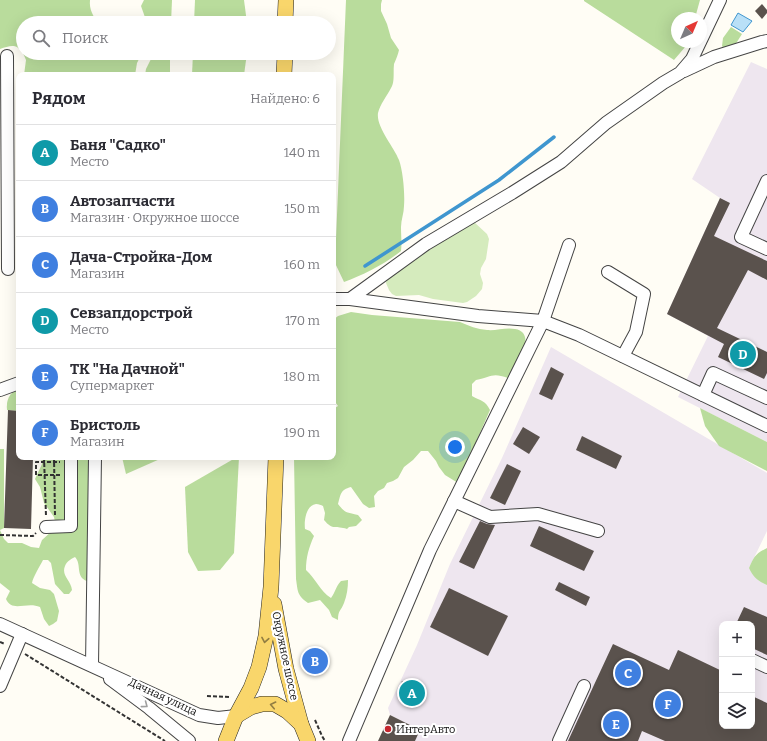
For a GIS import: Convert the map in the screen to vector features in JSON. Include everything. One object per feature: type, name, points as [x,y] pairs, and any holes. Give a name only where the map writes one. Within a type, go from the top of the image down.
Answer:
[{"type":"main road","points":[[285,16],[286,0]]},
{"type":"main road","points":[[284,72],[285,60]]},
{"type":"main road","name":"Окружное шоссе","points":[[226,741],[236,716],[251,688],[259,667],[266,636],[271,587],[276,460]]},
{"type":"main road","name":"Окружное шоссе","points":[[271,587],[286,669],[301,724],[308,741]]},
{"type":"main road","name":"Окружное шоссе","points":[[236,716],[262,704],[275,704],[287,711],[301,724]]},
{"type":"street","points":[[707,28],[720,0]]},
{"type":"street","points":[[350,299],[426,244],[561,162],[606,123],[663,83],[714,57],[767,41]]},
{"type":"street","points":[[680,73],[692,59],[698,48]]},
{"type":"street","points":[[7,56],[4,102],[9,269]]},
{"type":"street","points":[[767,181],[741,238],[767,249]]},
{"type":"street","points":[[349,741],[430,550],[543,321],[569,245]]},
{"type":"street","points":[[608,272],[644,294],[636,332],[623,356]]},
{"type":"street","points":[[336,299],[350,299],[478,316],[543,321],[579,335],[767,426]]},
{"type":"street","points":[[702,395],[713,373],[766,395]]},
{"type":"street","points":[[0,390],[16,384]]},
{"type":"street","points":[[51,527],[72,526],[71,460]]},
{"type":"street","points":[[92,665],[95,460]]},
{"type":"street","points":[[454,501],[490,517],[538,514],[598,531]]},
{"type":"street","name":"Дачная улица","points":[[0,624],[198,715],[218,718],[236,716]]},
{"type":"street","points":[[0,686],[22,634]]},
{"type":"street","points":[[755,661],[767,667]]},
{"type":"street","name":"Дачная улица","points":[[92,665],[149,708],[189,741]]},
{"type":"street","points":[[559,741],[584,686]]},
{"type":"path","points":[[65,460],[54,462],[36,462],[36,475],[71,475]]},
{"type":"path","points":[[44,462],[51,527]]},
{"type":"path","points":[[51,527],[54,462]]},
{"type":"path","points":[[0,535],[33,536],[51,527]]},
{"type":"path","points":[[0,642],[16,648],[165,741]]},
{"type":"path","points":[[206,696],[231,697]]},
{"type":"shaded area","points":[[751,62],[767,69],[767,442],[678,397],[708,336],[667,314],[720,198],[692,179]]},
{"type":"shaded area","points":[[551,347],[767,473],[767,531],[749,568],[767,577],[767,741],[415,741],[420,730],[390,715],[388,708],[417,645],[450,564],[502,458]]},
{"type":"green space","points":[[0,0],[90,0],[90,6],[93,16],[16,16],[16,47],[10,46],[0,49]]},
{"type":"green space","points":[[144,0],[172,0],[171,16],[145,16],[141,6]]},
{"type":"green space","points":[[195,0],[244,0],[246,16],[194,16]]},
{"type":"green space","points":[[346,0],[382,0],[381,11],[391,38],[399,50],[394,64],[392,86],[380,106],[378,119],[382,131],[397,155],[403,176],[404,211],[401,224],[401,251],[374,269],[344,282],[336,265]]},
{"type":"green space","points":[[700,0],[697,12],[671,12],[671,48],[684,48],[674,60],[584,1]]},
{"type":"green space","points":[[731,27],[742,34],[735,45],[726,51],[722,46],[723,38]]},
{"type":"green space","points":[[26,60],[138,60],[136,72],[24,72]]},
{"type":"green space","points":[[150,60],[170,60],[170,72],[146,72]]},
{"type":"green space","points":[[193,60],[246,60],[244,72],[192,72]]},
{"type":"green space","points":[[474,222],[487,234],[489,239],[486,259],[481,268],[480,274],[483,283],[482,289],[476,296],[463,303],[433,299],[419,295],[396,296],[392,294],[386,283],[387,278],[419,255],[428,251]]},
{"type":"green space","points":[[351,312],[460,322],[487,330],[508,328],[515,329],[522,332],[525,337],[525,344],[520,359],[508,378],[498,375],[492,376],[476,380],[472,384],[472,396],[484,402],[490,410],[458,483],[445,475],[428,451],[421,451],[404,467],[398,478],[387,483],[384,488],[378,491],[374,496],[375,507],[369,508],[363,504],[351,487],[343,491],[338,504],[346,512],[358,515],[362,520],[356,526],[349,527],[347,529],[330,525],[324,520],[325,513],[323,506],[316,504],[310,507],[305,518],[305,529],[310,531],[314,536],[308,552],[306,570],[324,592],[331,598],[341,581],[348,580],[346,597],[339,612],[338,620],[332,617],[329,610],[320,600],[308,603],[302,598],[298,590],[296,579],[294,460],[336,460],[336,407],[338,406],[336,403],[336,318]]},
{"type":"green space","points":[[16,390],[16,411],[7,410],[9,397]]},
{"type":"green space","points":[[700,408],[767,442],[767,471],[719,446],[705,426]]},
{"type":"green space","points":[[0,449],[4,449],[4,528],[0,530]]},
{"type":"green space","points":[[41,460],[92,460],[90,576],[87,581],[81,577],[75,557],[68,561],[64,569],[64,573],[72,590],[69,594],[64,594],[55,584],[51,563],[48,560],[43,560],[32,583],[40,588],[50,590],[54,594],[59,611],[57,621],[49,626],[44,619],[40,607],[30,605],[16,606],[9,603],[6,599],[10,591],[0,583],[0,530],[4,539],[8,543],[22,543],[31,547],[39,548],[42,540],[52,531],[55,522],[54,517],[44,503],[40,487],[35,479],[42,464]]},
{"type":"green space","points":[[123,460],[158,460],[126,474]]},
{"type":"green space","points":[[232,460],[239,460],[234,553],[220,570],[198,571],[188,552],[185,487]]},
{"type":"green space","points":[[767,548],[767,585],[756,578],[749,568],[755,556]]},
{"type":"water","points":[[738,13],[752,21],[743,32],[731,25]]},
{"type":"building","points":[[762,4],[767,10],[767,13],[762,19],[755,11]]},
{"type":"building","points":[[720,198],[730,203],[714,236],[767,261],[767,280],[748,270],[717,328],[767,352],[767,373],[764,379],[718,357],[724,344],[667,314]]},
{"type":"building","points":[[551,367],[564,374],[552,400],[539,394]]},
{"type":"building","points":[[8,410],[16,411],[16,460],[33,460],[31,529],[4,528]]},
{"type":"building","points":[[523,427],[540,437],[529,454],[513,444]]},
{"type":"building","points":[[582,436],[622,456],[616,469],[576,450]]},
{"type":"building","points":[[507,464],[521,471],[505,505],[490,498]]},
{"type":"building","points":[[480,521],[495,525],[474,569],[459,562]]},
{"type":"building","points":[[539,526],[594,551],[584,571],[530,546]]},
{"type":"building","points":[[559,582],[590,597],[586,606],[555,590]]},
{"type":"building","points":[[449,588],[508,616],[488,656],[430,627]]},
{"type":"building","points":[[744,607],[767,617],[767,655],[755,649],[755,621],[737,621]]},
{"type":"building","points":[[613,644],[669,670],[678,650],[719,670],[719,729],[755,729],[755,697],[767,703],[767,741],[665,741],[642,731],[638,741],[568,741]]},
{"type":"building","points":[[402,681],[426,692],[421,704],[397,694]]},
{"type":"building","points":[[390,715],[420,730],[415,741],[378,741]]},
{"type":"waterway","points":[[365,266],[499,180],[554,137]]},
{"type":"place","name":"Севзапдорстрой","points":[[743,354]]},
{"type":"place","name":"Автозапчасти","points":[[315,661]]},
{"type":"place","name":"Дача-Стройка-Дом","points":[[628,673]]},
{"type":"place","name":"Баня \"Садко\"","points":[[412,693]]},
{"type":"place","name":"Бристоль","points":[[668,704]]},
{"type":"place","name":"ТК \"На Дачной\"","points":[[616,724]]},
{"type":"place","name":"ИнтерАвто","points":[[388,729]]}]
